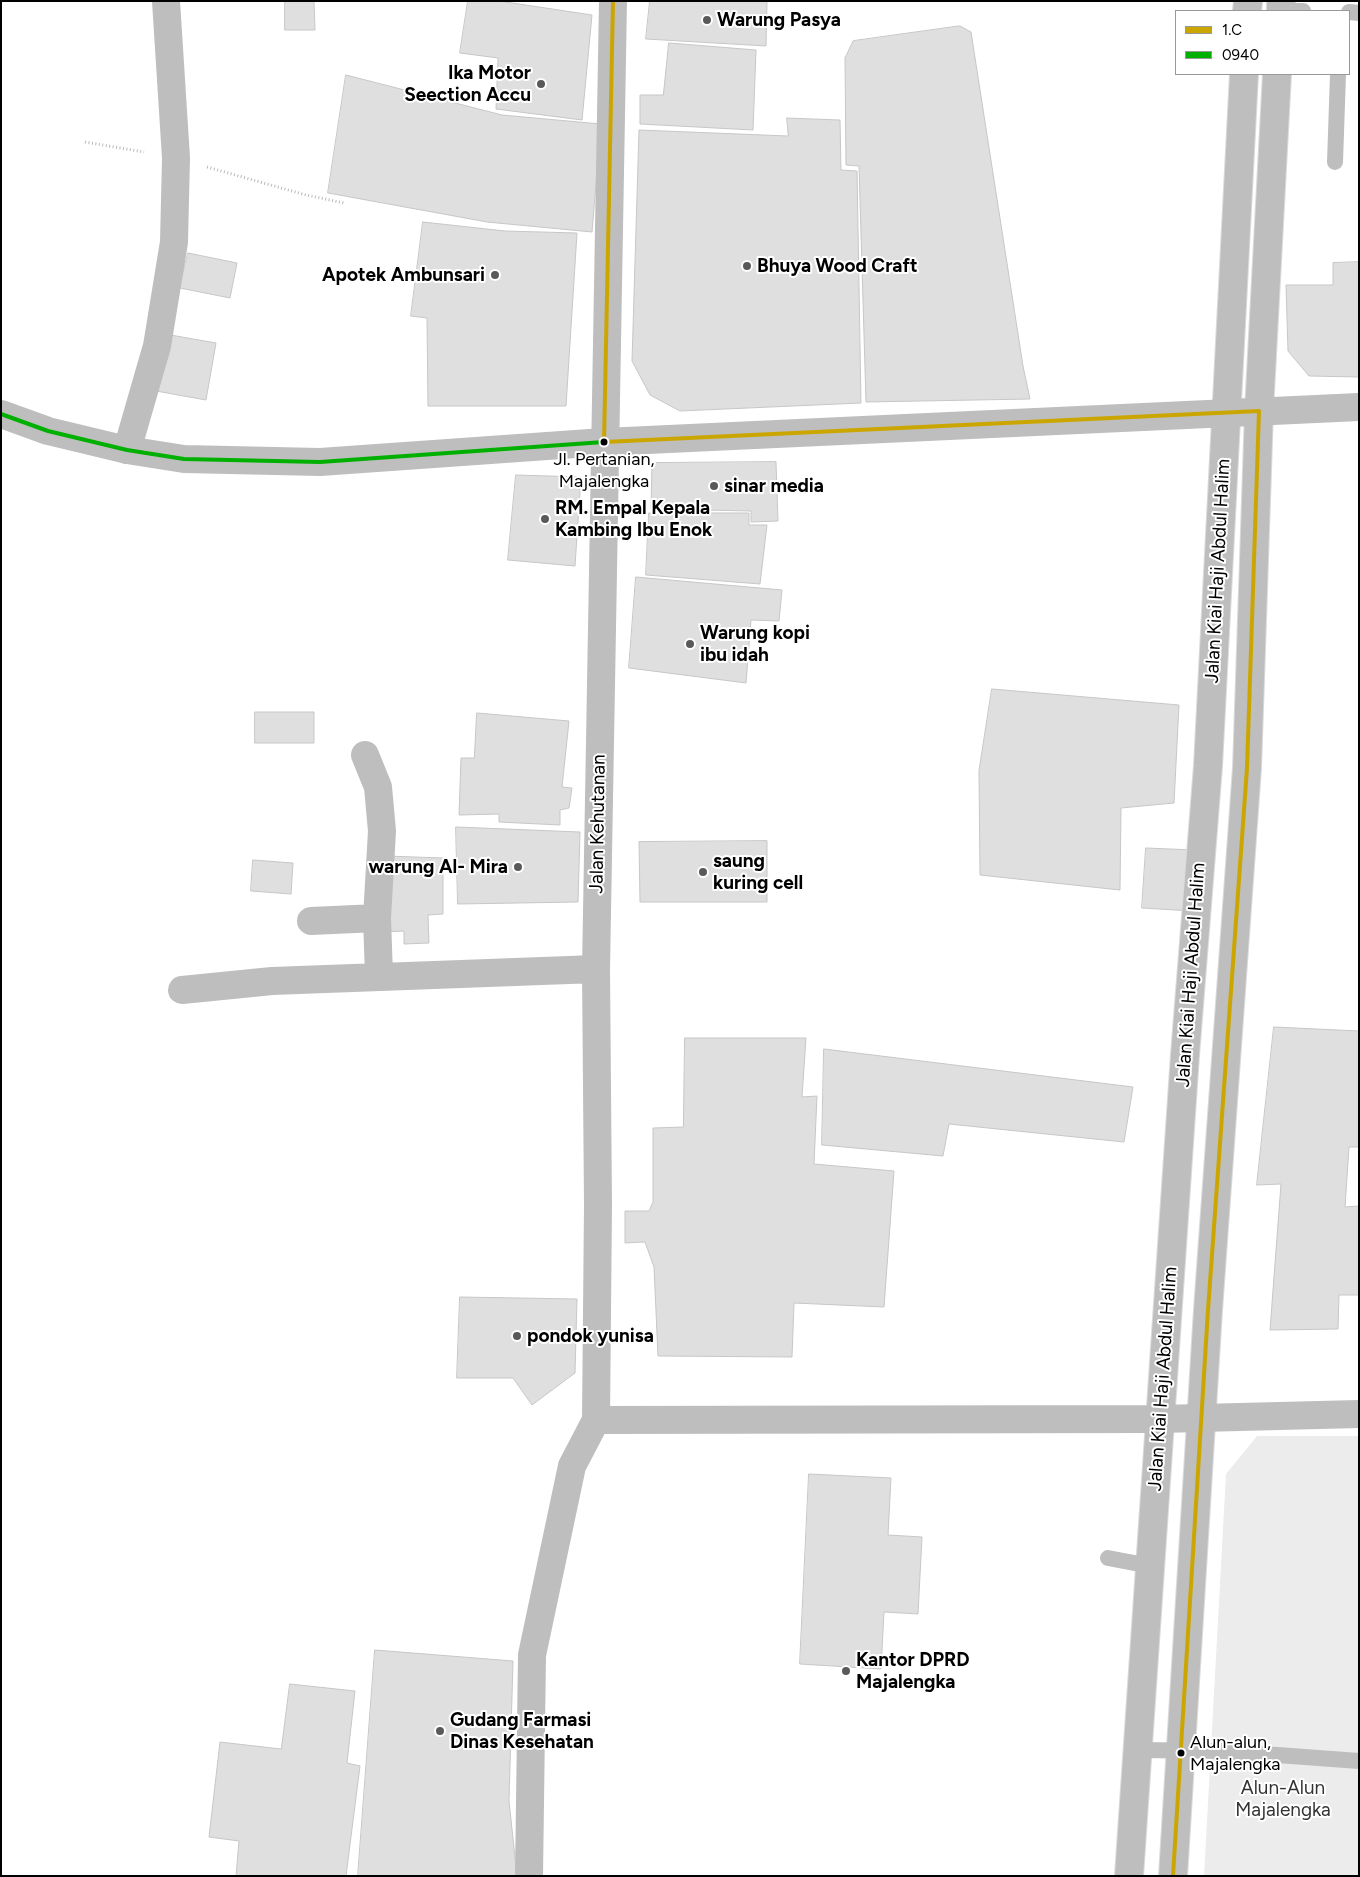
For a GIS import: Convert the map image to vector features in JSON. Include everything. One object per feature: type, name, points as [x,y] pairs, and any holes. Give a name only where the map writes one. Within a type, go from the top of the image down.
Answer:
[{"type":"street","points":[[127,450],[158,336],[174,242],[176,158],[166,1]]},
{"type":"street","name":"Jalan Kehutanan","points":[[596,1420],[598,1205],[596,969],[612,1]]},
{"type":"street","name":"Jalan Kiai Haji Abdul Halim","points":[[1129,1876],[1184,1065],[1208,766],[1244,75]]},
{"type":"street","name":"Jalan Kiai Haji Abdul Halim","points":[[1173,1876],[1209,1300],[1247,768],[1259,411],[1277,75]]},
{"type":"street","points":[[1,414],[48,431],[127,450],[184,459],[320,462],[604,442],[1359,407]]},
{"type":"street","points":[[365,755],[378,788],[382,831],[377,918],[379,976]]},
{"type":"street","points":[[1208,766],[1247,768]]},
{"type":"street","points":[[311,921],[377,918]]},
{"type":"street","points":[[182,990],[272,981],[596,969]]},
{"type":"street","points":[[530,1876],[532,1655],[572,1466],[596,1420],[1160,1419],[1359,1414]]},
{"type":"lane","points":[[1335,162],[1338,75]]},
{"type":"lane","points":[[1108,1558],[1150,1566]]},
{"type":"lane","points":[[1138,1750],[1223,1751],[1359,1761]]},
{"type":"path","points":[[85,142],[176,158],[306,195],[344,203]]},
{"type":"green space","name":"Alun-Alun Majalengka","points":[[1257,1436],[1359,1436],[1359,1876],[1204,1876],[1226,1474]]},
{"type":"building","points":[[285,1],[314,1],[315,30],[285,30]]},
{"type":"building","name":"Ika Motor Seection Accu","points":[[468,1],[499,1],[592,15],[582,120],[496,109],[498,58],[460,53]]},
{"type":"building","name":"Warung Pasya","points":[[650,1],[767,1],[766,46],[646,39]]},
{"type":"building","points":[[960,26],[971,32],[1023,366],[1030,399],[866,402],[859,166],[846,165],[845,58],[853,41]]},
{"type":"building","points":[[669,43],[756,50],[753,130],[640,124],[640,95],[663,95]]},
{"type":"building","points":[[346,75],[502,115],[601,124],[592,232],[487,222],[328,193]]},
{"type":"building","name":"Bhuya Wood Craft","points":[[787,118],[840,120],[841,170],[857,171],[861,403],[680,411],[650,395],[632,361],[639,130],[788,136]]},
{"type":"building","name":"Apotek Ambunsari","points":[[423,222],[505,231],[577,233],[566,406],[428,406],[427,318],[411,316]]},
{"type":"building","points":[[188,253],[237,263],[230,298],[180,288]]},
{"type":"building","points":[[1359,262],[1359,377],[1309,376],[1288,351],[1286,285],[1333,285],[1333,263]]},
{"type":"building","points":[[165,334],[216,343],[206,400],[156,391]]},
{"type":"building","name":"sinar media","points":[[776,462],[778,521],[751,522],[751,511],[651,509],[652,463]]},
{"type":"building","name":"RM. Empal Kepala Kambing Ibu Enok","points":[[516,475],[581,477],[575,566],[508,560]]},
{"type":"building","points":[[649,513],[749,513],[749,525],[767,525],[760,584],[646,575]]},
{"type":"building","name":"Warung kopi ibu idah","points":[[636,577],[782,590],[779,621],[751,620],[746,683],[629,668]]},
{"type":"building","points":[[992,689],[1179,705],[1174,803],[1121,808],[1120,890],[980,875],[979,771]]},
{"type":"building","points":[[255,712],[314,712],[314,743],[255,743]]},
{"type":"building","points":[[477,713],[569,721],[562,787],[572,788],[569,808],[560,810],[560,825],[499,822],[499,814],[459,815],[461,758],[474,758]]},
{"type":"building","name":"warung Al- Mira","points":[[456,827],[580,832],[578,902],[458,904]]},
{"type":"building","name":"saung kuring cell","points":[[767,841],[767,902],[640,902],[639,842]]},
{"type":"building","points":[[1146,848],[1194,850],[1192,911],[1142,908]]},
{"type":"building","points":[[386,856],[443,858],[443,914],[428,915],[429,943],[404,944],[404,931],[383,932]]},
{"type":"building","points":[[253,860],[293,863],[291,894],[251,891]]},
{"type":"building","points":[[1274,1027],[1359,1031],[1359,1147],[1349,1147],[1345,1207],[1359,1206],[1359,1295],[1339,1295],[1338,1329],[1270,1330],[1281,1184],[1257,1185]]},
{"type":"building","points":[[685,1038],[806,1038],[802,1097],[817,1096],[814,1164],[894,1171],[884,1307],[794,1303],[792,1357],[658,1356],[654,1267],[645,1242],[625,1243],[625,1211],[649,1211],[653,1202],[653,1128],[683,1127]]},
{"type":"building","points":[[824,1049],[1133,1087],[1124,1142],[949,1124],[943,1156],[822,1145]]},
{"type":"building","name":"pondok yunisa","points":[[460,1297],[577,1299],[575,1373],[532,1405],[513,1378],[457,1378]]},
{"type":"building","points":[[809,1474],[891,1478],[888,1535],[922,1537],[918,1614],[884,1612],[881,1669],[800,1664]]},
{"type":"building","name":"Gudang Farmasi Dinas Kesehatan","points":[[375,1650],[513,1661],[509,1801],[517,1876],[358,1876]]},
{"type":"building","points":[[290,1684],[355,1691],[347,1763],[360,1766],[346,1876],[236,1876],[239,1841],[209,1837],[220,1742],[281,1749]]},
{"type":"transit line","name":"1.C","points":[[604,442],[613,1]]},
{"type":"transit line","name":"1.C","points":[[604,442],[1259,411],[1247,768],[1208,1310],[1173,1876]]},
{"type":"transit line","name":"0940","points":[[1,414],[48,431],[127,450],[184,459],[320,462],[604,442]]},
{"type":"place","name":"Warung Pasya","points":[[707,20]]},
{"type":"place","name":"Ika Motor Seection Accu","points":[[541,84]]},
{"type":"place","name":"Bhuya Wood Craft","points":[[747,266]]},
{"type":"place","name":"Apotek Ambunsari","points":[[495,275]]},
{"type":"place","name":"Jl. Pertanian, Majalengka","points":[[604,442]]},
{"type":"place","name":"sinar media","points":[[714,486]]},
{"type":"place","name":"RM. Empal Kepala Kambing Ibu Enok","points":[[545,519]]},
{"type":"place","name":"Warung kopi ibu idah","points":[[690,644]]},
{"type":"place","name":"warung Al- Mira","points":[[518,867]]},
{"type":"place","name":"saung kuring cell","points":[[703,872]]},
{"type":"place","name":"pondok yunisa","points":[[517,1336]]},
{"type":"place","name":"Kantor DPRD Majalengka","points":[[846,1671]]},
{"type":"place","name":"Gudang Farmasi Dinas Kesehatan","points":[[440,1731]]},
{"type":"place","name":"Alun-alun, Majalengka","points":[[1181,1753]]}]
